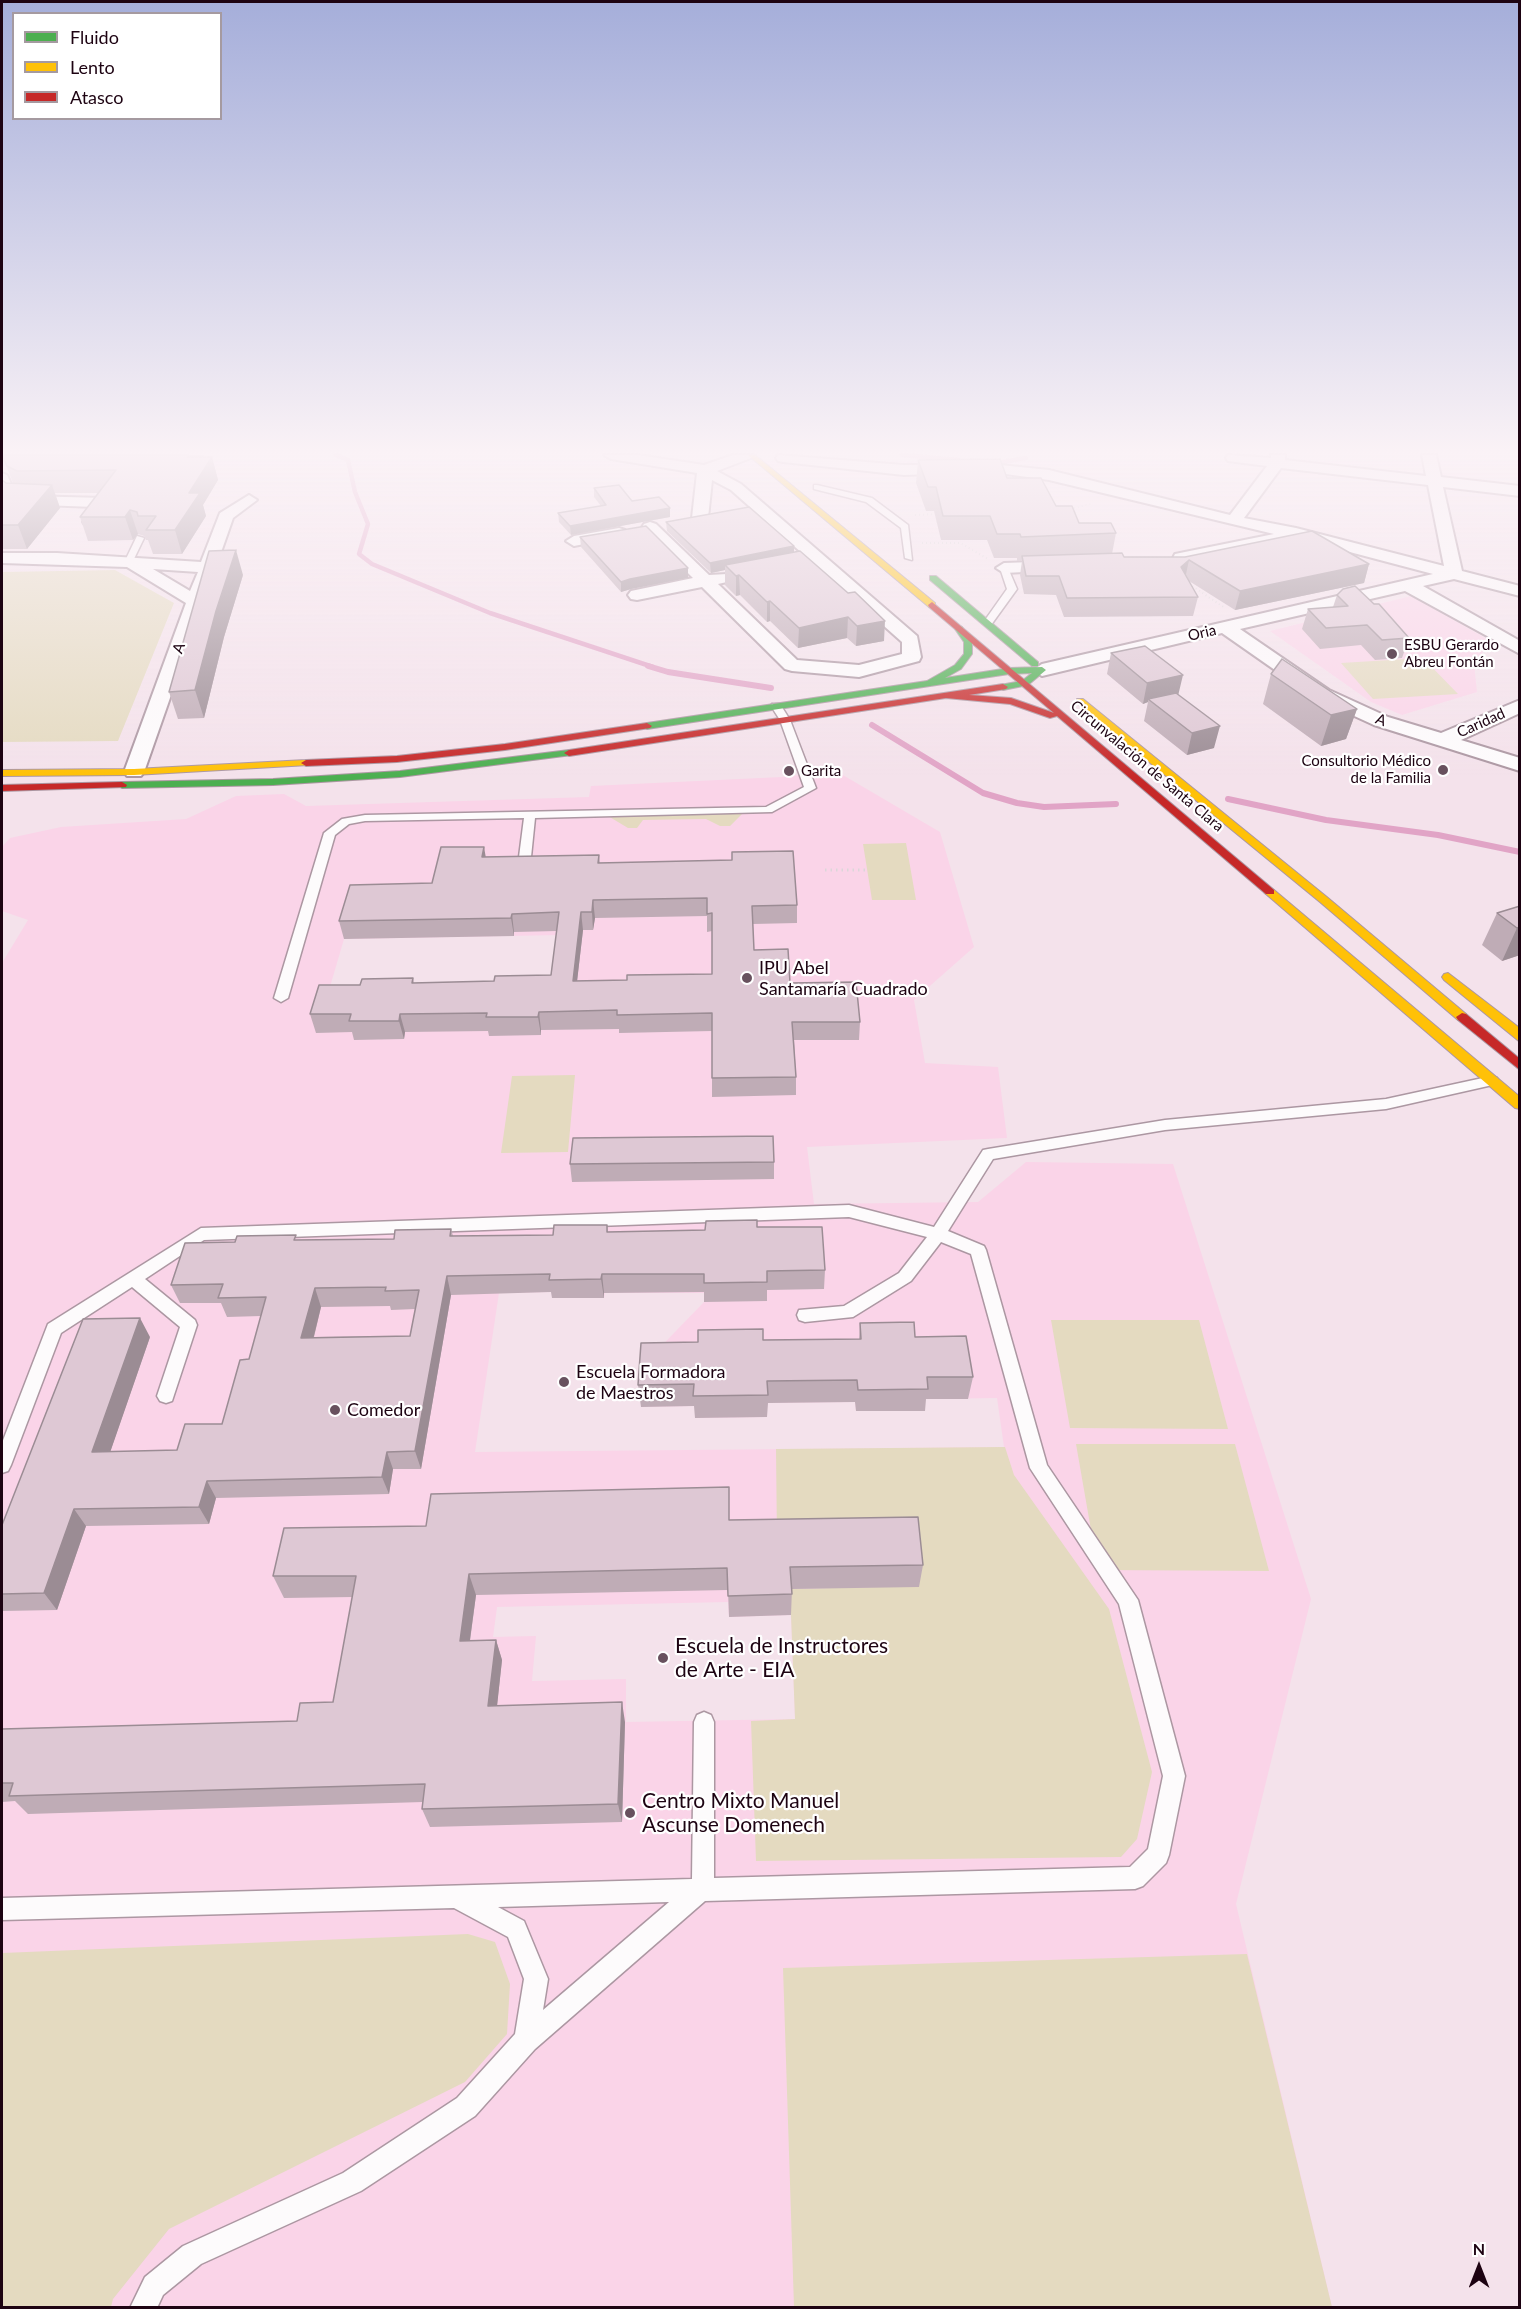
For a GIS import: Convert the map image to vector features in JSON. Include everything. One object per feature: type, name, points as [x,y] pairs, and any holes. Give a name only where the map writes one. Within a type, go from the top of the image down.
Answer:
[{"type":"main road","name":"Circunvalación de Santa Clara","points":[[879,563],[1025,683],[1520,1105]]},
{"type":"main road","name":"Circunvalación de Santa Clara","points":[[915,563],[988,622],[1064,689],[1324,900],[1520,1066]]},
{"type":"main road","points":[[931,682],[958,667],[968,654],[968,642],[959,629]]},
{"type":"main road","points":[[2,773],[131,779],[400,774],[502,764],[1025,683],[1042,670]]},
{"type":"main road","points":[[2,788],[398,759],[505,747],[931,682],[1009,671],[1042,670]]},
{"type":"main road","points":[[947,696],[1011,702],[1043,711],[1075,726]]},
{"type":"main road","points":[[1324,900],[1384,931]]},
{"type":"main road","points":[[1440,971],[1514,1029],[1520,1038]]},
{"type":"street","points":[[132,563],[195,601]]},
{"type":"street","points":[[152,563],[207,567]]},
{"type":"street","name":"A","points":[[131,779],[209,563]]},
{"type":"street","points":[[686,563],[792,665],[859,671],[912,657],[911,640],[821,563]]},
{"type":"street","points":[[794,564],[800,563]]},
{"type":"street","points":[[1411,563],[1520,591]]},
{"type":"street","points":[[1452,563],[1454,574]]},
{"type":"street","points":[[1004,568],[1076,566]]},
{"type":"street","points":[[637,594],[739,574]]},
{"type":"street","name":"Oria","points":[[1042,670],[1454,574]]},
{"type":"street","points":[[1408,585],[1520,649]]},
{"type":"street","name":"A","points":[[1224,627],[1322,694],[1381,720],[1520,765]]},
{"type":"street","name":"Caridad","points":[[1443,740],[1520,706]]},
{"type":"lane","points":[[988,622],[1012,589],[1004,568]]},
{"type":"lane","points":[[281,998],[330,833],[346,821],[365,818],[768,810],[810,788],[785,720],[776,706]]},
{"type":"lane","points":[[525,857],[530,814]]},
{"type":"lane","points":[[805,1315],[847,1312],[906,1277],[938,1234],[988,1154],[1165,1125],[1386,1104],[1492,1081]]},
{"type":"lane","points":[[2,1465],[54,1329],[201,1234],[849,1211],[938,1234],[978,1250],[1039,1468],[1128,1600],[1174,1776],[1158,1855],[1135,1878],[703,1888],[2,1910]]},
{"type":"lane","points":[[133,1278],[189,1326],[166,1396]]},
{"type":"lane","points":[[143,2307],[154,2286],[192,2255],[352,2182],[466,2107],[526,2040],[703,1888],[704,1722]]},
{"type":"lane","points":[[455,1896],[516,1929],[536,1979],[526,2040]]},
{"type":"path","points":[[995,563],[1004,568]]},
{"type":"path","points":[[1159,563],[1245,622]]},
{"type":"path","points":[[825,870],[867,870]]},
{"type":"shaded area","points":[[115,570],[174,603],[118,741],[2,742],[2,572]]},
{"type":"shaded area","name":"ESBU Gerardo Abreu Fontán","points":[[1411,596],[1491,641],[1474,663],[1477,692],[1402,715],[1371,702],[1270,631]]},
{"type":"shaded area","points":[[1423,658],[1458,694],[1373,699],[1341,663]]},
{"type":"shaded area","name":"Centro Mixto Manuel Ascunse Domenech","points":[[836,771],[940,832],[974,947],[914,1000],[925,1063],[998,1067],[1007,1138],[807,1147],[814,1204],[978,1202],[1026,1162],[1173,1164],[1311,1599],[1236,1904],[1332,2307],[2,2307],[2,963],[28,920],[2,911],[2,847],[10,838],[61,827],[186,819],[236,796],[284,794],[306,806],[589,797],[591,786],[782,777]],"holes":[[[561,935],[553,993],[327,997],[344,939]],[[552,1292],[552,1298],[604,1298],[605,1293],[705,1293],[704,1302],[643,1365],[641,1407],[695,1406],[695,1418],[767,1417],[767,1403],[855,1402],[856,1411],[925,1411],[924,1399],[997,1398],[1004,1447],[475,1452],[499,1293]],[[728,1602],[729,1617],[791,1615],[795,1719],[626,1722],[626,1679],[532,1681],[536,1636],[493,1637],[497,1607]]]},
{"type":"shaded area","points":[[743,813],[730,826],[720,826],[706,819],[643,820],[637,828],[628,828],[608,816]]},
{"type":"shaded area","points":[[906,843],[916,900],[872,900],[863,844]]},
{"type":"shaded area","points":[[575,1075],[568,1152],[501,1153],[512,1076]]},
{"type":"shaded area","points":[[1051,1320],[1199,1320],[1228,1429],[1070,1428]]},
{"type":"shaded area","points":[[1076,1444],[1235,1444],[1269,1571],[1098,1570]]},
{"type":"shaded area","points":[[1005,1447],[1014,1475],[1109,1609],[1152,1772],[1137,1839],[1121,1857],[756,1861],[751,1721],[795,1719],[790,1589],[919,1586],[777,1542],[776,1449]]},
{"type":"shaded area","points":[[468,1934],[495,1942],[510,1984],[507,2034],[465,2082],[169,2229],[113,2299],[111,2307],[2,2307],[2,1953]]},
{"type":"shaded area","points":[[1247,1954],[1332,2307],[794,2307],[783,1968]]},
{"type":"building","points":[[206,563],[232,563],[195,690],[169,692]]},
{"type":"building","points":[[603,563],[683,563],[688,568],[630,579],[621,582]]},
{"type":"building","points":[[737,563],[813,563],[848,593],[855,592],[885,621],[857,626],[848,617],[799,628],[725,565]]},
{"type":"building","points":[[1023,563],[1186,563],[1181,567],[1198,597],[1067,598],[1059,576],[1026,576]]},
{"type":"building","points":[[1194,563],[1369,564],[1240,591]]},
{"type":"building","points":[[1355,586],[1374,604],[1379,604],[1409,638],[1382,640],[1367,625],[1326,628],[1308,609],[1348,606],[1337,595],[1343,589]]},
{"type":"building","points":[[1145,646],[1183,675],[1147,683],[1111,653]]},
{"type":"building","points":[[1282,659],[1357,709],[1331,715],[1271,674]]},
{"type":"building","points":[[1176,693],[1220,726],[1192,733],[1148,699]]},
{"type":"building","points":[[441,847],[484,847],[482,857],[599,855],[598,863],[732,860],[732,852],[793,851],[797,905],[752,906],[754,950],[788,949],[790,983],[856,982],[860,1022],[792,1022],[796,1077],[712,1078],[712,1013],[617,1015],[617,1010],[539,1012],[538,1017],[486,1017],[487,1013],[400,1014],[399,1021],[349,1021],[351,1014],[310,1014],[319,985],[360,985],[362,979],[413,978],[412,983],[494,981],[495,976],[551,975],[559,912],[512,914],[511,918],[339,921],[350,885],[432,883]],"holes":[[[707,898],[707,914],[712,913],[712,974],[627,975],[627,980],[573,981],[581,912],[592,912],[593,900]]]},
{"type":"building","points":[[1520,906],[1520,927],[1517,928],[1497,913]]},
{"type":"building","points":[[773,1136],[774,1162],[570,1164],[573,1138]]},
{"type":"building","points":[[757,1220],[757,1227],[822,1227],[825,1270],[767,1271],[767,1282],[704,1283],[704,1274],[602,1274],[601,1279],[549,1280],[550,1274],[447,1276],[415,1451],[387,1452],[382,1477],[207,1481],[199,1507],[74,1509],[44,1593],[2,1594],[2,1525],[83,1319],[140,1318],[92,1452],[177,1450],[185,1424],[222,1424],[240,1360],[249,1359],[266,1297],[218,1298],[223,1284],[171,1285],[185,1243],[235,1242],[237,1236],[296,1235],[294,1240],[394,1239],[395,1230],[451,1229],[450,1236],[553,1235],[554,1225],[607,1225],[607,1232],[705,1230],[706,1221]],"holes":[[[386,1287],[385,1291],[419,1290],[410,1336],[301,1338],[315,1288]]]},
{"type":"building","points":[[914,1322],[915,1337],[966,1336],[973,1377],[927,1377],[928,1389],[858,1390],[857,1380],[767,1381],[768,1395],[693,1396],[694,1384],[638,1385],[641,1343],[698,1342],[698,1330],[763,1329],[763,1340],[861,1339],[860,1323]]},
{"type":"building","points":[[729,1487],[729,1520],[918,1517],[923,1565],[790,1567],[792,1594],[728,1596],[727,1568],[469,1574],[460,1641],[496,1640],[488,1706],[622,1702],[618,1804],[422,1809],[425,1784],[9,1796],[13,1783],[2,1783],[2,1729],[297,1721],[300,1703],[333,1702],[356,1576],[273,1576],[284,1528],[426,1526],[431,1494]]},
{"type":"waterway","points":[[370,563],[490,613],[653,667]]},
{"type":"waterway","points":[[648,666],[668,672],[771,688]]},
{"type":"waterway","points":[[872,725],[983,793],[1017,803],[1044,807],[1116,804]]},
{"type":"waterway","points":[[1228,799],[1326,820],[1438,835],[1520,852]]},
{"type":"traffic: fast","points":[[933,578],[1035,664]]},
{"type":"traffic: fast","points":[[931,682],[958,667],[968,654],[968,642],[959,629]]},
{"type":"traffic: fast","points":[[647,726],[1009,671],[1042,670],[1025,683],[1003,687]]},
{"type":"traffic: fast","points":[[122,785],[273,782],[400,774],[569,753]]},
{"type":"traffic: slow","points":[[881,563],[932,605]]},
{"type":"traffic: slow","points":[[1080,701],[1324,900],[1462,1017]]},
{"type":"traffic: slow","points":[[2,773],[134,772],[306,763]]},
{"type":"traffic: slow","points":[[1270,892],[1520,1105]]},
{"type":"traffic: slow","points":[[1448,977],[1513,1029],[1520,1038]]},
{"type":"traffic: jam","points":[[932,605],[1270,892]]},
{"type":"traffic: jam","points":[[569,753],[1003,687]]},
{"type":"traffic: jam","points":[[947,696],[1011,701],[1053,716]]},
{"type":"traffic: jam","points":[[306,763],[397,759],[505,747],[647,726]]},
{"type":"traffic: jam","points":[[2,788],[122,785]]},
{"type":"traffic: jam","points":[[1462,1017],[1520,1066]]},
{"type":"place","name":"ESBU Gerardo Abreu Fontán","points":[[1392,654]]},
{"type":"place","name":"Consultorio Médico de la Familia","points":[[1443,770]]},
{"type":"place","name":"Garita","points":[[789,771]]},
{"type":"place","name":"IPU Abel Santamaría Cuadrado","points":[[747,978]]},
{"type":"place","name":"Escuela Formadora de Maestros","points":[[564,1382]]},
{"type":"place","name":"Comedor","points":[[335,1410]]},
{"type":"place","name":"Escuela de Instructores de Arte - EIA","points":[[663,1658]]},
{"type":"place","name":"Centro Mixto Manuel Ascunse Domenech","points":[[630,1813]]}]
